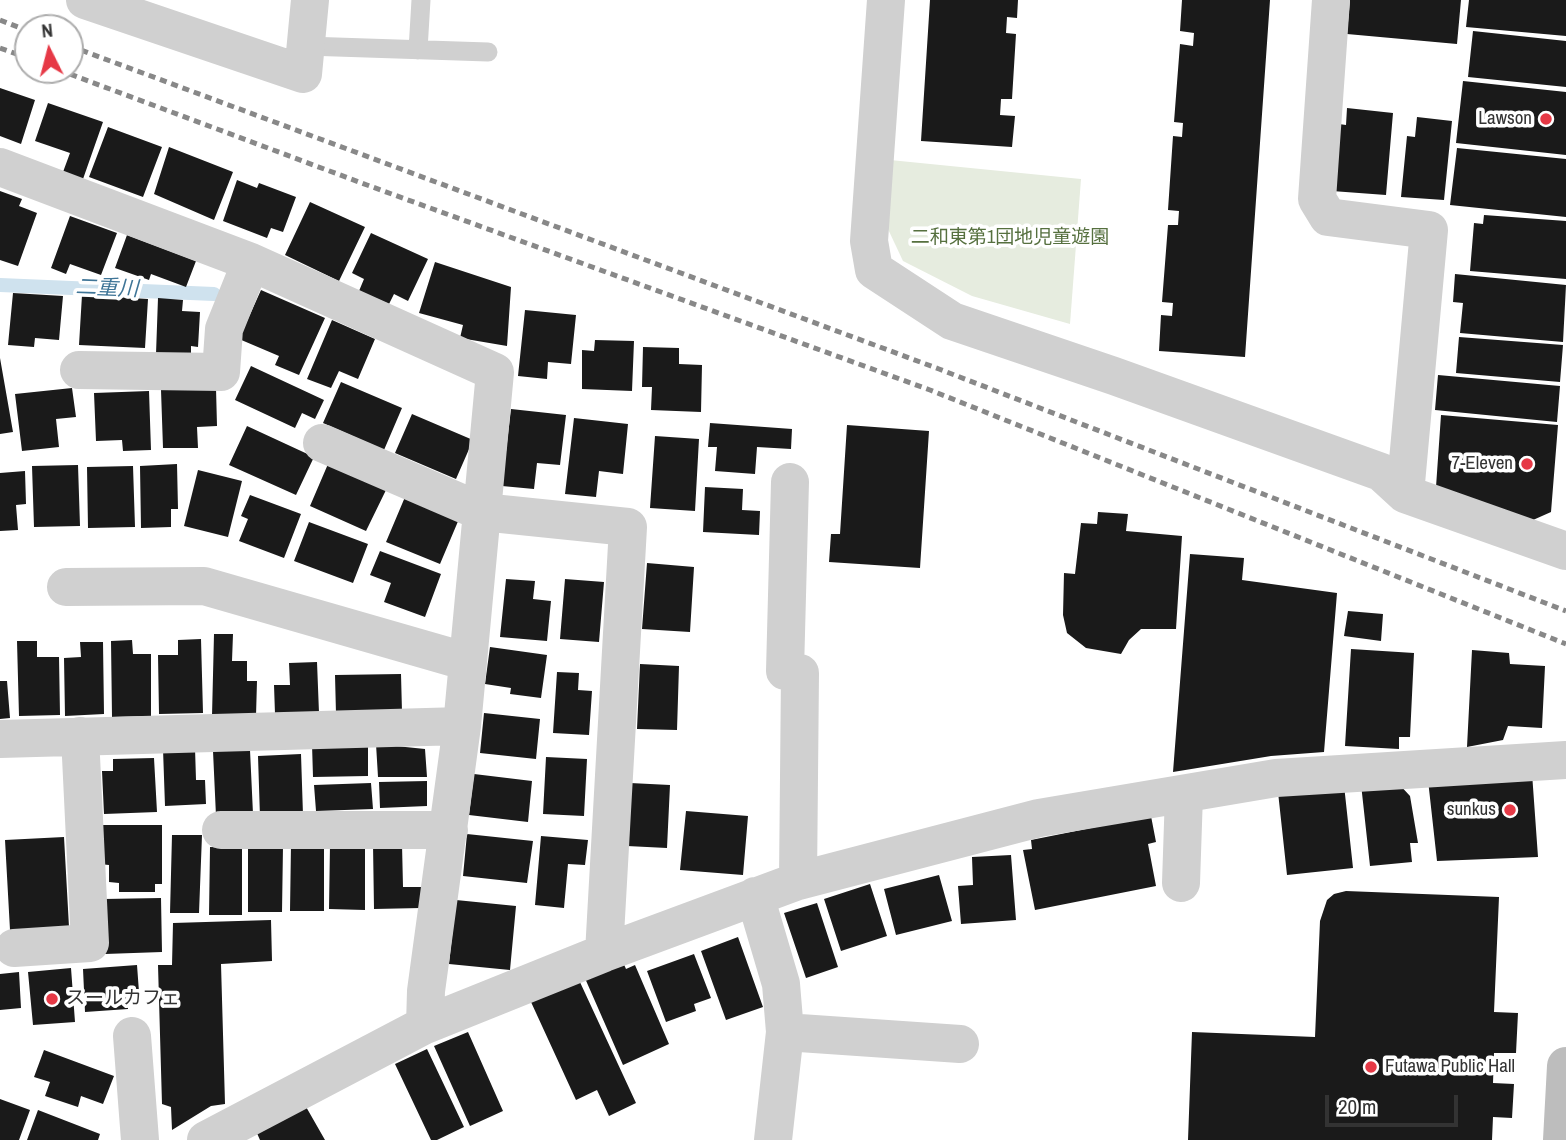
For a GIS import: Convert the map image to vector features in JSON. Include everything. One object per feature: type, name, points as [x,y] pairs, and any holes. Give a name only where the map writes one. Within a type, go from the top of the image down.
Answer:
[{"type":"street","points":[[85,0],[137,9],[303,74],[310,0]]},
{"type":"street","points":[[886,0],[869,241],[874,270],[952,321],[1381,472],[1405,494],[1566,551]]},
{"type":"street","points":[[1331,0],[1317,199],[1328,217],[1429,230],[1405,494]]},
{"type":"street","points":[[0,167],[251,262],[495,372],[462,726],[426,991],[425,1025]]},
{"type":"street","points":[[79,370],[222,372],[224,329],[251,262]]},
{"type":"street","points":[[322,443],[482,512],[628,527],[604,953]]},
{"type":"street","points":[[790,482],[785,670],[800,673],[798,881]]},
{"type":"street","points":[[65,587],[204,586],[468,662]]},
{"type":"street","points":[[0,739],[462,726]]},
{"type":"street","points":[[14,948],[90,943],[80,736]]},
{"type":"street","points":[[206,1140],[425,1025],[604,953],[798,881],[1039,818],[1276,778],[1566,761]]},
{"type":"street","points":[[1181,883],[1184,794]]},
{"type":"street","points":[[221,830],[449,830]]},
{"type":"street","points":[[755,897],[781,984],[785,1032],[773,1140]]},
{"type":"street","points":[[785,1032],[960,1044]]},
{"type":"street","points":[[132,1036],[140,1140]]},
{"type":"street","points":[[1562,1140],[1566,1066]]},
{"type":"lane","points":[[418,50],[421,0]]},
{"type":"lane","points":[[306,47],[488,52]]},
{"type":"green space","name":"二和東第1団地児童遊園","points":[[890,160],[1081,179],[1070,324],[972,296],[903,261],[887,227]]},
{"type":"building","points":[[930,0],[1018,0],[1017,18],[1007,17],[1006,33],[1016,34],[1012,99],[1001,99],[1000,115],[1015,116],[1012,147],[921,141]]},
{"type":"building","points":[[1182,0],[1270,0],[1245,357],[1159,351],[1161,315],[1172,316],[1173,303],[1162,302],[1168,225],[1178,225],[1179,211],[1168,210],[1173,136],[1182,137],[1183,123],[1174,122],[1180,44],[1193,46],[1194,33],[1180,31]]},
{"type":"building","points":[[1350,0],[1461,0],[1457,44],[1347,34]]},
{"type":"building","points":[[1469,0],[1566,0],[1566,36],[1466,27]]},
{"type":"building","points":[[1473,31],[1566,41],[1566,87],[1468,77]]},
{"type":"building","points":[[1463,81],[1566,92],[1566,155],[1456,143]]},
{"type":"building","points":[[0,88],[35,100],[21,144],[0,136]]},
{"type":"building","points":[[48,103],[103,122],[83,179],[63,172],[70,153],[35,141]]},
{"type":"building","points":[[1347,108],[1393,113],[1386,195],[1332,191],[1339,124],[1346,125]]},
{"type":"building","points":[[1417,117],[1452,121],[1444,200],[1401,197],[1407,136],[1415,137]]},
{"type":"building","points":[[108,127],[162,147],[143,197],[89,177]]},
{"type":"building","points":[[169,147],[233,172],[214,220],[154,194]]},
{"type":"building","points":[[1457,148],[1566,159],[1566,217],[1450,205]]},
{"type":"building","points":[[237,180],[257,188],[259,183],[296,197],[283,232],[271,228],[267,238],[223,221]]},
{"type":"building","points":[[0,191],[22,199],[19,206],[37,213],[18,266],[0,260]]},
{"type":"building","points":[[310,202],[365,227],[339,281],[285,255]]},
{"type":"building","points":[[1484,215],[1566,221],[1566,279],[1470,271],[1474,223],[1483,224]]},
{"type":"building","points":[[70,216],[117,233],[101,275],[70,264],[66,274],[51,268]]},
{"type":"building","points":[[371,233],[428,259],[408,301],[394,294],[389,304],[359,291],[364,279],[352,273]]},
{"type":"building","points":[[127,235],[196,261],[186,287],[151,274],[149,280],[115,268]]},
{"type":"building","points":[[435,262],[511,287],[507,346],[460,338],[463,325],[419,313]]},
{"type":"building","points":[[1455,274],[1566,285],[1563,342],[1460,333],[1463,303],[1453,302]]},
{"type":"building","points":[[261,290],[325,318],[299,375],[275,365],[279,356],[239,339]]},
{"type":"building","points":[[13,293],[63,296],[59,340],[35,338],[34,347],[8,345]]},
{"type":"building","points":[[82,295],[148,299],[145,348],[79,345]]},
{"type":"building","points":[[158,298],[183,300],[182,311],[200,312],[198,347],[191,346],[191,355],[156,354]]},
{"type":"building","points":[[525,310],[576,315],[571,364],[548,362],[547,379],[518,376]]},
{"type":"building","points":[[332,320],[375,339],[358,379],[339,371],[331,388],[307,379]]},
{"type":"building","points":[[1459,337],[1563,345],[1560,382],[1456,373]]},
{"type":"building","points":[[595,340],[634,341],[632,391],[582,389],[582,350],[594,351]]},
{"type":"building","points":[[643,347],[679,348],[679,364],[702,365],[701,412],[651,410],[652,387],[642,387]]},
{"type":"building","points":[[0,358],[13,432],[0,434]]},
{"type":"building","points":[[251,366],[324,400],[315,419],[302,413],[295,428],[235,400]]},
{"type":"building","points":[[1438,375],[1560,386],[1557,422],[1435,410]]},
{"type":"building","points":[[341,382],[402,408],[384,450],[323,423]]},
{"type":"building","points":[[72,388],[76,417],[56,419],[59,447],[22,451],[15,394]]},
{"type":"building","points":[[216,388],[217,426],[197,427],[198,448],[163,448],[161,390]]},
{"type":"building","points":[[149,391],[151,450],[123,451],[122,440],[96,441],[94,393]]},
{"type":"building","points":[[511,409],[566,415],[560,465],[537,463],[534,489],[502,486]]},
{"type":"building","points":[[412,414],[473,440],[456,479],[395,453]]},
{"type":"building","points":[[1441,415],[1558,425],[1551,512],[1533,520],[1436,487]]},
{"type":"building","points":[[574,418],[628,424],[623,474],[599,471],[596,497],[565,494]]},
{"type":"building","points":[[710,423],[792,429],[791,449],[757,447],[755,474],[715,471],[717,447],[708,447]]},
{"type":"building","points":[[847,425],[929,431],[920,568],[829,562],[831,534],[840,534]]},
{"type":"building","points":[[247,426],[314,457],[296,495],[229,465]]},
{"type":"building","points":[[655,436],[699,439],[695,511],[650,508]]},
{"type":"building","points":[[177,464],[178,509],[171,509],[171,527],[141,528],[140,466]]},
{"type":"building","points":[[328,464],[386,490],[366,531],[310,506]]},
{"type":"building","points":[[78,465],[80,526],[34,527],[32,466]]},
{"type":"building","points":[[133,466],[135,527],[88,528],[87,467]]},
{"type":"building","points":[[198,470],[242,481],[228,537],[184,526]]},
{"type":"building","points":[[25,471],[26,504],[16,505],[18,530],[0,531],[0,473]]},
{"type":"building","points":[[705,487],[743,489],[742,510],[760,511],[759,535],[703,532]]},
{"type":"building","points":[[250,495],[301,514],[284,558],[239,541],[248,519],[241,516]]},
{"type":"building","points":[[405,497],[459,519],[440,564],[386,542]]},
{"type":"building","points":[[1098,512],[1128,514],[1126,531],[1182,536],[1176,629],[1141,629],[1129,640],[1121,654],[1086,648],[1067,633],[1063,615],[1064,573],[1075,574],[1081,523],[1097,524]]},
{"type":"building","points":[[309,522],[368,544],[353,583],[294,561]]},
{"type":"building","points":[[380,551],[441,574],[425,617],[384,602],[391,583],[370,575]]},
{"type":"building","points":[[1190,554],[1244,558],[1242,580],[1337,593],[1324,752],[1271,756],[1173,772]]},
{"type":"building","points":[[647,563],[694,567],[690,632],[642,629]]},
{"type":"building","points":[[506,579],[535,581],[533,599],[551,601],[547,641],[500,637]]},
{"type":"building","points":[[565,579],[604,582],[599,642],[560,639]]},
{"type":"building","points":[[1348,611],[1383,614],[1381,641],[1344,636]]},
{"type":"building","points":[[214,634],[233,634],[232,661],[247,661],[247,681],[257,681],[256,716],[212,716]]},
{"type":"building","points":[[201,639],[203,713],[159,714],[158,655],[178,655],[178,640]]},
{"type":"building","points":[[132,640],[133,654],[151,654],[151,716],[112,717],[111,641]]},
{"type":"building","points":[[17,641],[37,641],[37,657],[59,657],[60,715],[19,716]]},
{"type":"building","points":[[80,642],[103,642],[104,714],[65,716],[64,658],[81,657]]},
{"type":"building","points":[[490,647],[547,655],[541,698],[510,694],[511,688],[485,684]]},
{"type":"building","points":[[1351,649],[1414,653],[1410,737],[1399,737],[1399,749],[1345,746]]},
{"type":"building","points":[[1472,650],[1509,653],[1510,664],[1545,666],[1542,728],[1508,726],[1503,740],[1467,747]]},
{"type":"building","points":[[317,662],[319,713],[275,714],[274,685],[290,685],[289,663]]},
{"type":"building","points":[[640,664],[679,666],[677,730],[637,729]]},
{"type":"building","points":[[557,672],[579,673],[578,690],[592,691],[589,735],[553,733]]},
{"type":"building","points":[[401,674],[402,712],[336,714],[335,675]]},
{"type":"building","points":[[0,681],[7,681],[10,718],[0,719]]},
{"type":"building","points":[[484,713],[540,719],[536,759],[480,753]]},
{"type":"building","points":[[368,743],[368,776],[313,777],[312,744]]},
{"type":"building","points":[[376,744],[425,749],[427,777],[378,777]]},
{"type":"building","points":[[195,748],[196,780],[205,780],[206,804],[165,806],[163,749]]},
{"type":"building","points":[[250,750],[253,814],[216,816],[213,751]]},
{"type":"building","points":[[301,754],[303,815],[260,817],[258,756]]},
{"type":"building","points":[[546,757],[587,759],[584,816],[543,814]]},
{"type":"building","points":[[154,758],[157,812],[104,814],[102,771],[113,771],[113,759]]},
{"type":"building","points":[[1532,773],[1538,857],[1437,861],[1428,780]]},
{"type":"building","points":[[474,774],[532,781],[528,822],[469,815]]},
{"type":"building","points":[[427,781],[427,806],[380,808],[379,782]]},
{"type":"building","points":[[1397,782],[1410,796],[1418,843],[1410,843],[1412,862],[1370,866],[1361,784]]},
{"type":"building","points":[[371,783],[373,809],[316,811],[314,785]]},
{"type":"building","points":[[630,783],[670,785],[667,848],[627,846]]},
{"type":"building","points":[[1344,785],[1353,868],[1287,875],[1278,792]]},
{"type":"building","points":[[686,811],[748,816],[743,875],[680,870]]},
{"type":"building","points":[[1151,816],[1156,842],[1148,844],[1156,886],[1035,910],[1023,850],[1032,849],[1031,840]]},
{"type":"building","points":[[98,825],[162,825],[162,884],[155,884],[155,892],[119,892],[119,883],[109,882],[109,865],[99,864]]},
{"type":"building","points":[[467,834],[533,841],[527,883],[463,876]]},
{"type":"building","points":[[172,835],[202,835],[199,913],[170,913]]},
{"type":"building","points":[[541,836],[588,840],[585,865],[568,864],[564,908],[535,905]]},
{"type":"building","points":[[64,837],[69,927],[10,930],[5,840]]},
{"type":"building","points":[[291,844],[324,844],[324,911],[290,911]]},
{"type":"building","points":[[373,844],[402,844],[403,887],[421,887],[421,908],[374,909]]},
{"type":"building","points":[[330,845],[365,846],[365,910],[329,909]]},
{"type":"building","points":[[283,846],[282,912],[248,912],[248,847]]},
{"type":"building","points":[[210,847],[242,848],[242,915],[209,915]]},
{"type":"building","points":[[1011,855],[1016,920],[961,924],[958,886],[973,885],[972,857]]},
{"type":"building","points":[[939,875],[952,921],[896,935],[884,889]]},
{"type":"building","points":[[870,884],[887,936],[841,951],[824,899]]},
{"type":"building","points":[[1346,891],[1499,897],[1494,1012],[1518,1013],[1516,1053],[1494,1053],[1493,1083],[1514,1084],[1512,1118],[1493,1117],[1492,1140],[1188,1140],[1192,1032],[1315,1037],[1320,921],[1327,900],[1334,894]]},
{"type":"building","points":[[161,898],[162,952],[105,954],[104,899]]},
{"type":"building","points":[[456,900],[516,906],[510,970],[449,964]]},
{"type":"building","points":[[817,903],[838,967],[806,978],[784,913]]},
{"type":"building","points":[[271,920],[272,961],[221,964],[225,1104],[211,1106],[172,1130],[171,1107],[162,1104],[158,965],[172,965],[173,923]]},
{"type":"building","points":[[738,937],[763,1007],[726,1020],[701,951]]},
{"type":"building","points":[[694,954],[711,998],[694,1004],[696,1011],[666,1022],[647,971]]},
{"type":"building","points":[[622,960],[626,969],[635,965],[669,1044],[623,1065],[584,976]]},
{"type":"building","points":[[137,965],[139,992],[127,993],[128,1009],[85,1012],[83,969]]},
{"type":"building","points":[[71,968],[75,1022],[33,1025],[28,972]]},
{"type":"building","points":[[19,972],[21,1008],[0,1010],[0,974]]},
{"type":"building","points":[[579,980],[636,1103],[609,1116],[597,1090],[576,1100],[531,1002]]},
{"type":"building","points":[[468,1032],[503,1111],[470,1126],[434,1046]]},
{"type":"building","points":[[427,1049],[464,1127],[437,1140],[431,1140],[395,1064]]},
{"type":"building","points":[[44,1050],[114,1076],[103,1104],[81,1096],[78,1107],[45,1096],[50,1082],[34,1077]]},
{"type":"building","points":[[0,1099],[30,1110],[19,1140],[0,1140]]},
{"type":"building","points":[[305,1105],[325,1140],[260,1140],[256,1131]]},
{"type":"building","points":[[38,1110],[100,1134],[98,1140],[27,1140]]},
{"type":"waterway","name":"二重川","points":[[0,285],[214,294]]},
{"type":"railway","points":[[0,20],[14,26]]},
{"type":"railway","points":[[0,48],[14,53]]},
{"type":"railway","points":[[84,51],[939,369],[1566,611]]},
{"type":"railway","points":[[84,79],[930,390],[1566,644]]},
{"type":"place","name":"Lawson","points":[[1546,119]]},
{"type":"place","name":"7-Eleven","points":[[1527,464]]},
{"type":"place","name":"sunkus","points":[[1510,810]]},
{"type":"place","name":"スールカフェ","points":[[52,999]]},
{"type":"place","name":"Futawa Public Hall","points":[[1371,1067]]}]
